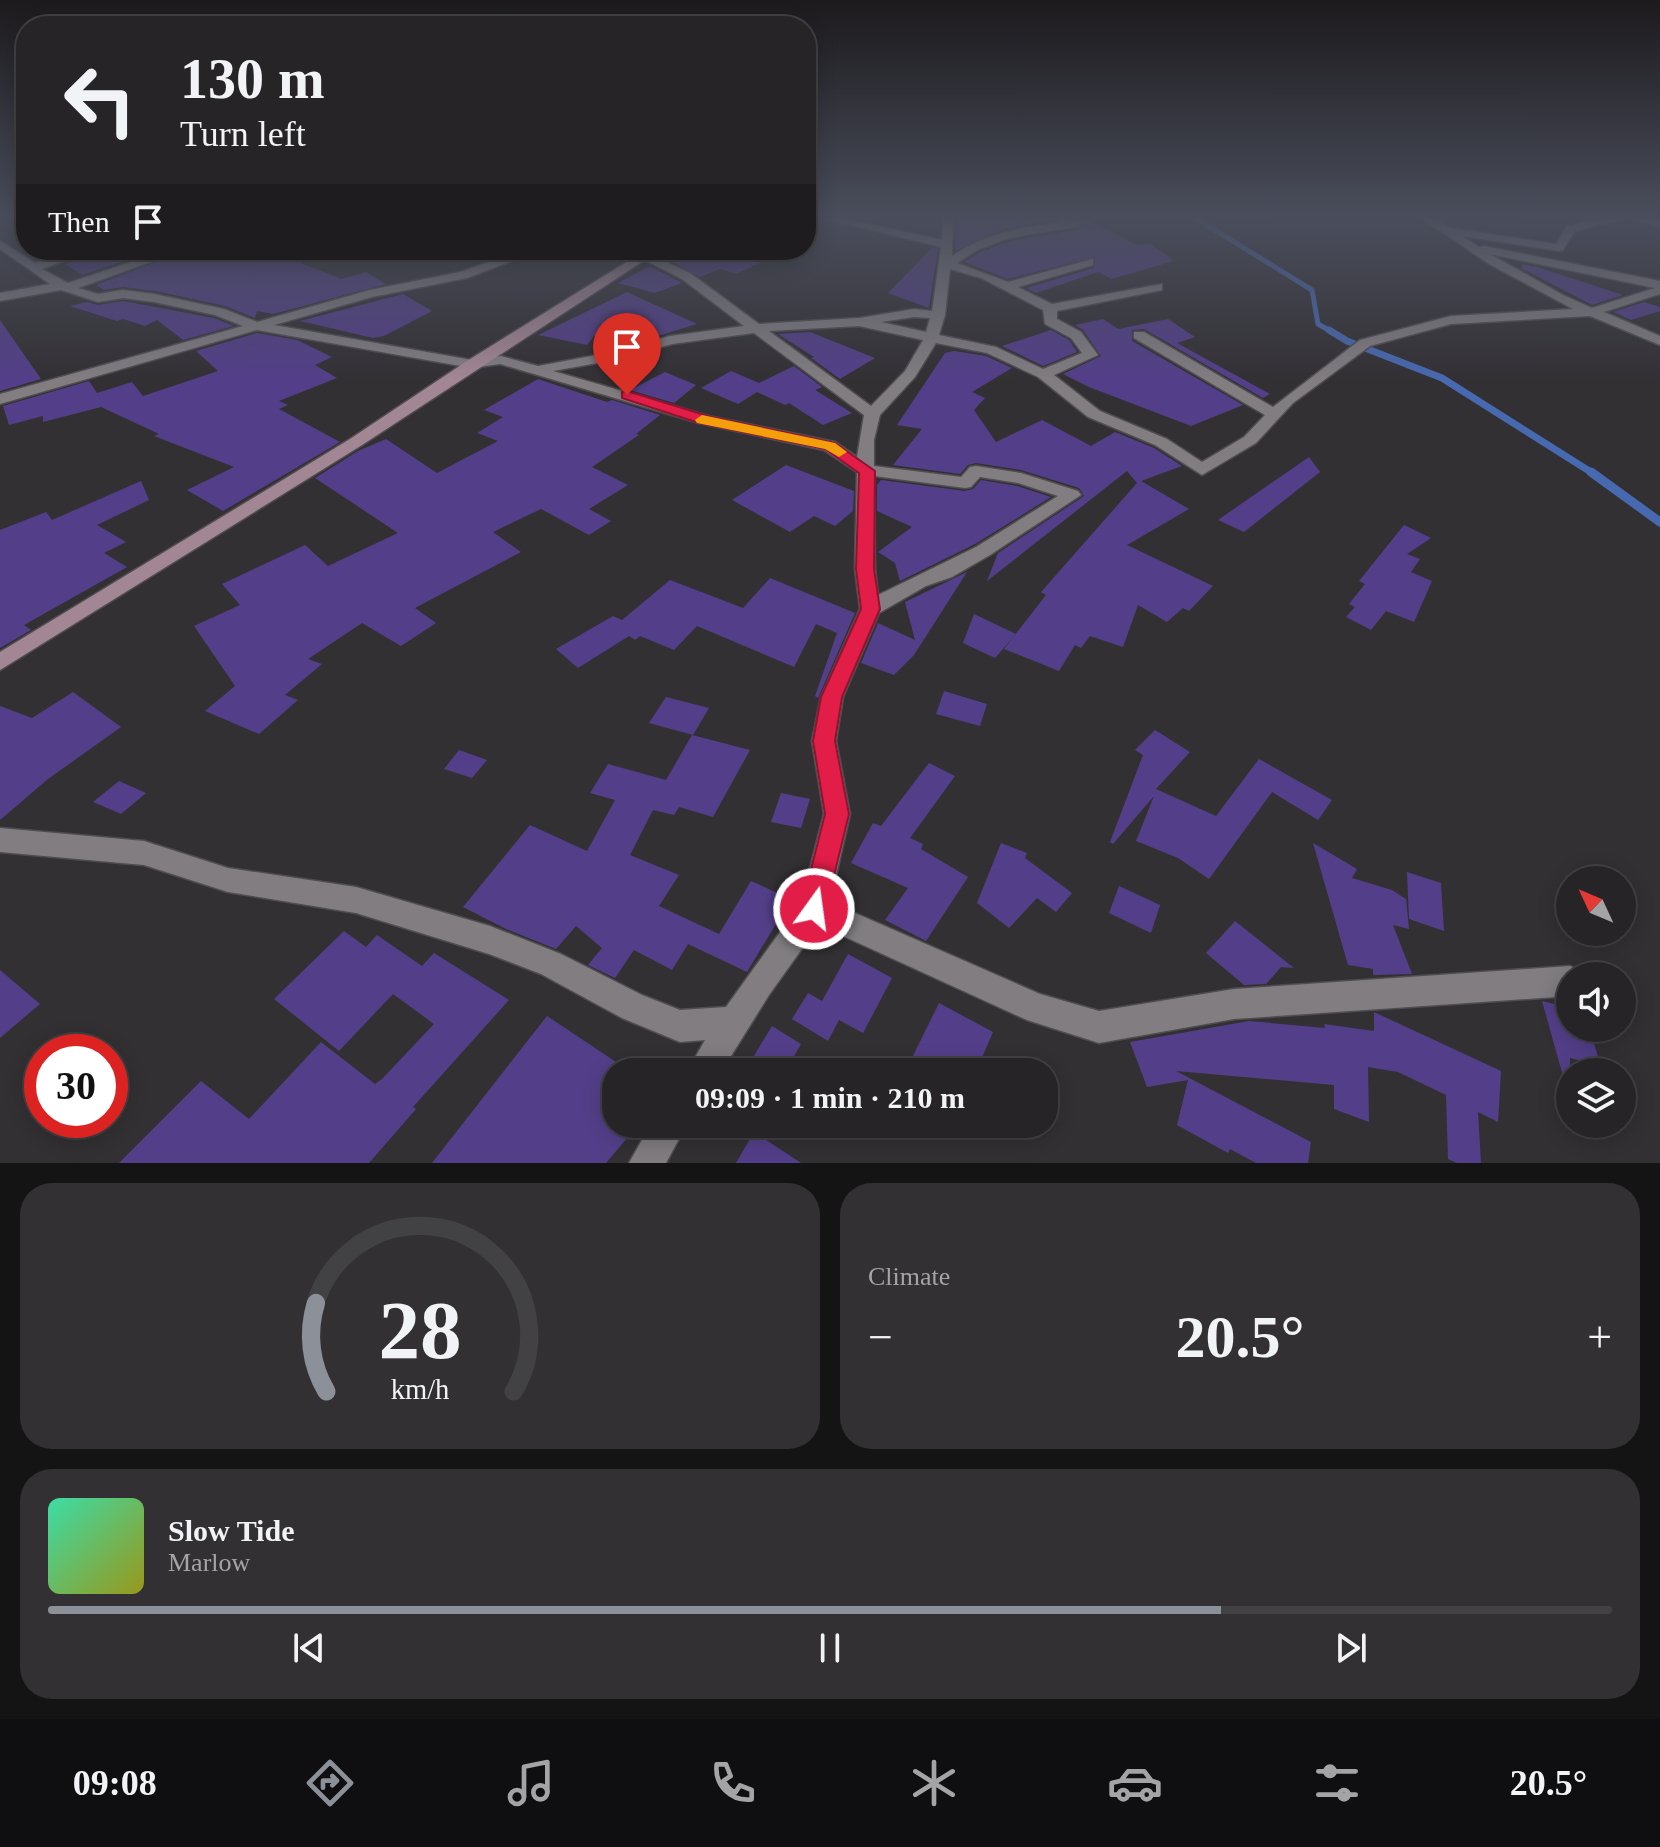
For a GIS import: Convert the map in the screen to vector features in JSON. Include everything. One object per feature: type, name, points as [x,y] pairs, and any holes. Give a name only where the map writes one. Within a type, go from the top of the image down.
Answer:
[{"type":"street","points":[[44,273],[64,287],[98,298],[123,294],[198,306],[259,327],[472,364],[501,360],[705,420],[829,446],[867,471],[965,483],[976,471],[1021,478],[1072,495],[983,551],[945,572],[919,581],[870,609]]},
{"type":"street","points":[[0,297],[64,287],[106,273]]},
{"type":"street","points":[[0,399],[370,294],[468,273]]},
{"type":"street","points":[[0,662],[356,442],[611,273]]},
{"type":"street","points":[[681,273],[872,414]]},
{"type":"street","points":[[712,1058],[814,909],[837,814],[824,741],[832,697],[870,609],[865,569],[866,440],[872,414],[910,374],[931,338],[945,273]]},
{"type":"street","points":[[981,273],[1050,308],[1158,287]]},
{"type":"street","points":[[1007,286],[1050,273]]},
{"type":"street","points":[[1516,273],[1558,298],[1660,341]]},
{"type":"street","points":[[1594,273],[1660,287]]},
{"type":"street","points":[[859,322],[991,350],[1043,374],[1094,414],[1161,442],[1202,470],[1250,440],[1288,400],[1365,343],[1451,320],[1592,312],[1660,287]]},
{"type":"street","points":[[1634,299],[1660,306]]},
{"type":"street","points":[[1043,374],[1091,355],[1076,335],[1050,321],[1050,308]]},
{"type":"street","points":[[537,370],[620,355],[670,340],[753,329],[859,322],[914,313],[938,315]]},
{"type":"street","points":[[1139,335],[1276,415]]},
{"type":"street","points":[[0,840],[144,853],[228,880],[356,900],[490,940],[551,964],[633,1007],[680,1026],[734,1022]]},
{"type":"street","points":[[814,909],[1038,1009],[1099,1027],[1234,1004],[1556,982]]},
{"type":"street","points":[[646,1163],[661,1138]]},
{"type":"building","points":[[126,273],[327,273],[341,279],[368,273],[386,284],[273,314],[257,311],[255,318],[225,306],[155,291],[123,287],[104,290],[96,285]]},
{"type":"building","points":[[636,273],[664,273],[682,283],[655,293],[618,283]]},
{"type":"building","points":[[907,273],[934,273],[929,308],[888,293]]},
{"type":"building","points":[[993,273],[1031,273],[1008,279]]},
{"type":"building","points":[[1076,273],[1094,273],[1036,293],[1026,288]]},
{"type":"building","points":[[1101,273],[1132,273],[1112,279]]},
{"type":"building","points":[[1531,273],[1556,273],[1623,295],[1592,305]]},
{"type":"building","points":[[627,292],[697,324],[625,346],[594,336],[587,345],[538,335]]},
{"type":"building","points":[[403,294],[432,311],[384,336],[373,338],[300,321]]},
{"type":"building","points":[[123,301],[214,318],[234,326],[183,340],[157,320],[145,326],[70,306]]},
{"type":"building","points":[[1644,302],[1660,307],[1660,311],[1631,320],[1613,312]]},
{"type":"building","points":[[1103,319],[1118,329],[1168,319],[1195,337],[1177,343],[1270,394],[1263,398],[1144,329],[1132,330],[1132,341],[1243,405],[1191,426],[1063,374],[1101,356],[1083,330],[1075,325]]},
{"type":"building","points":[[0,320],[41,379],[0,391]]},
{"type":"building","points":[[1051,330],[1069,340],[1077,352],[1043,366],[1002,346]]},
{"type":"building","points":[[810,332],[875,358],[840,379],[811,358],[814,357],[778,334]]},
{"type":"building","points":[[257,333],[297,340],[332,357],[315,365],[337,378],[279,401],[288,405],[279,409],[340,442],[223,511],[187,490],[234,467],[154,436],[159,434],[101,407],[43,422],[43,416],[9,425],[3,406],[89,381],[97,393],[132,382],[143,396],[218,371],[196,351]]},
{"type":"building","points":[[954,351],[986,356],[1012,368],[972,392],[985,398],[974,410],[996,442],[1042,420],[1091,446],[1115,432],[1154,448],[1182,466],[1141,481],[1189,509],[1127,545],[1213,586],[1189,611],[1183,608],[1167,622],[1138,605],[1123,647],[1090,636],[1081,648],[1075,645],[1059,671],[1004,649],[1046,595],[1041,592],[1137,483],[1127,471],[987,581],[998,553],[1084,496],[1079,488],[1021,470],[976,463],[968,465],[960,474],[893,465],[922,429],[897,425],[945,353]]},
{"type":"building","points":[[794,366],[822,387],[815,390],[852,413],[823,425],[789,403],[785,405],[757,392],[738,404],[701,388],[731,371],[759,383]]},
{"type":"building","points":[[665,372],[696,385],[674,403],[630,390]]},
{"type":"building","points":[[538,379],[607,402],[612,400],[660,415],[636,434],[639,435],[592,467],[628,485],[589,509],[611,521],[589,535],[541,509],[493,532],[521,552],[415,608],[436,623],[401,646],[362,623],[308,659],[322,664],[285,695],[298,700],[259,734],[205,711],[235,686],[194,626],[240,605],[222,584],[305,545],[328,566],[398,533],[315,478],[358,451],[386,439],[437,473],[498,441],[477,433],[503,417],[484,410]]},
{"type":"building","points":[[1309,457],[1320,472],[1244,532],[1218,520]]},
{"type":"building","points":[[786,465],[854,491],[853,511],[835,526],[814,516],[790,532],[732,500]]},
{"type":"building","points":[[881,480],[965,491],[973,489],[981,480],[1017,486],[1051,497],[975,544],[900,581],[895,563],[878,552],[912,527],[877,511],[877,485]]},
{"type":"building","points":[[141,481],[149,500],[97,525],[126,542],[104,553],[127,567],[24,625],[31,630],[0,648],[0,530],[46,512],[52,520]]},
{"type":"building","points":[[1404,525],[1431,538],[1407,554],[1420,559],[1411,572],[1432,581],[1414,622],[1386,611],[1371,630],[1346,617],[1355,607],[1349,604],[1365,584],[1359,581]]},
{"type":"building","points":[[967,572],[914,655],[894,675],[861,663],[878,623],[915,640],[905,602]]},
{"type":"building","points":[[770,578],[855,613],[818,698],[815,696],[837,633],[816,624],[794,667],[697,626],[674,650],[640,636],[635,640],[629,636],[578,668],[556,649],[613,616],[622,620],[670,580],[743,608]]},
{"type":"building","points":[[974,614],[1016,634],[995,658],[963,643]]},
{"type":"building","points":[[944,691],[987,704],[980,726],[936,714]]},
{"type":"building","points":[[73,692],[121,727],[48,779],[0,820],[0,706],[32,718]]},
{"type":"building","points":[[666,697],[709,708],[693,735],[649,723]]},
{"type":"building","points":[[1155,730],[1190,752],[1156,789],[1216,816],[1259,759],[1332,800],[1318,820],[1272,792],[1209,879],[1178,858],[1136,841],[1154,796],[1113,844],[1110,842],[1143,755],[1135,750]]},
{"type":"building","points":[[692,735],[750,750],[713,817],[679,807],[674,815],[653,810],[630,855],[679,875],[659,906],[719,934],[751,881],[791,899],[747,972],[688,944],[672,970],[634,950],[615,978],[588,965],[602,948],[576,926],[556,949],[463,907],[530,825],[587,851],[615,800],[590,793],[608,764],[666,780]]},
{"type":"building","points":[[459,750],[487,760],[472,778],[444,769]]},
{"type":"building","points":[[929,763],[955,776],[910,838],[923,844],[921,849],[968,877],[926,941],[885,920],[908,888],[851,863],[873,823],[881,826]]},
{"type":"building","points":[[119,781],[146,793],[121,814],[93,802]]},
{"type":"building","points":[[781,793],[810,799],[801,828],[771,822]]},
{"type":"building","points":[[1001,843],[1027,853],[1025,858],[1072,893],[1056,912],[1037,898],[1009,928],[977,903]]},
{"type":"building","points":[[1313,843],[1357,869],[1352,878],[1392,890],[1406,899],[1409,929],[1393,925],[1412,974],[1373,975],[1373,969],[1348,965]]},
{"type":"building","points":[[1407,872],[1441,883],[1444,931],[1409,919]]},
{"type":"building","points":[[1119,886],[1160,905],[1151,933],[1109,913]]},
{"type":"building","points":[[1235,921],[1294,968],[1281,967],[1266,984],[1244,985],[1206,953]]},
{"type":"building","points":[[344,931],[366,947],[377,935],[422,966],[434,953],[509,1000],[413,1107],[416,1109],[369,1163],[119,1163],[201,1081],[249,1119],[321,1042],[375,1084],[382,1079],[434,1024],[393,994],[339,1051],[274,999]]},
{"type":"building","points":[[848,954],[892,978],[863,1033],[839,1020],[828,1041],[792,1019],[808,993],[822,1001]]},
{"type":"building","points":[[0,970],[40,1004],[0,1038]]},
{"type":"building","points":[[1542,1001],[1556,1004],[1556,1042],[1593,1042],[1598,1058],[1558,1058]]},
{"type":"building","points":[[939,1003],[993,1032],[982,1058],[912,1058]]},
{"type":"building","points":[[1374,1012],[1501,1071],[1498,1122],[1478,1112],[1481,1163],[1457,1163],[1448,1159],[1446,1095],[1398,1072],[1368,1067],[1369,1122],[1334,1109],[1334,1085],[1176,1071],[1311,1142],[1308,1163],[1256,1163],[1230,1149],[1228,1153],[1177,1125],[1188,1080],[1147,1087],[1130,1042],[1249,1021],[1325,1028],[1324,1024],[1374,1031]]},
{"type":"building","points":[[547,1016],[610,1058],[602,1058],[602,1138],[627,1138],[606,1163],[432,1163]]},
{"type":"building","points":[[772,1026],[801,1044],[793,1058],[753,1058]]},
{"type":"building","points":[[751,1138],[763,1138],[801,1163],[736,1163]]},
{"type":"waterway","points":[[1285,273],[1312,290],[1318,324],[1332,332]]},
{"type":"waterway","points":[[1329,330],[1347,341],[1442,378],[1592,473]]},
{"type":"waterway","points":[[1592,473],[1660,522]]},
{"type":"slow traffic","points":[[702,420],[829,446],[839,452]]},
{"type":"route","points":[[627,395],[705,420],[829,446],[867,471],[865,569],[870,609],[832,697],[824,741],[837,814],[814,909]]}]
